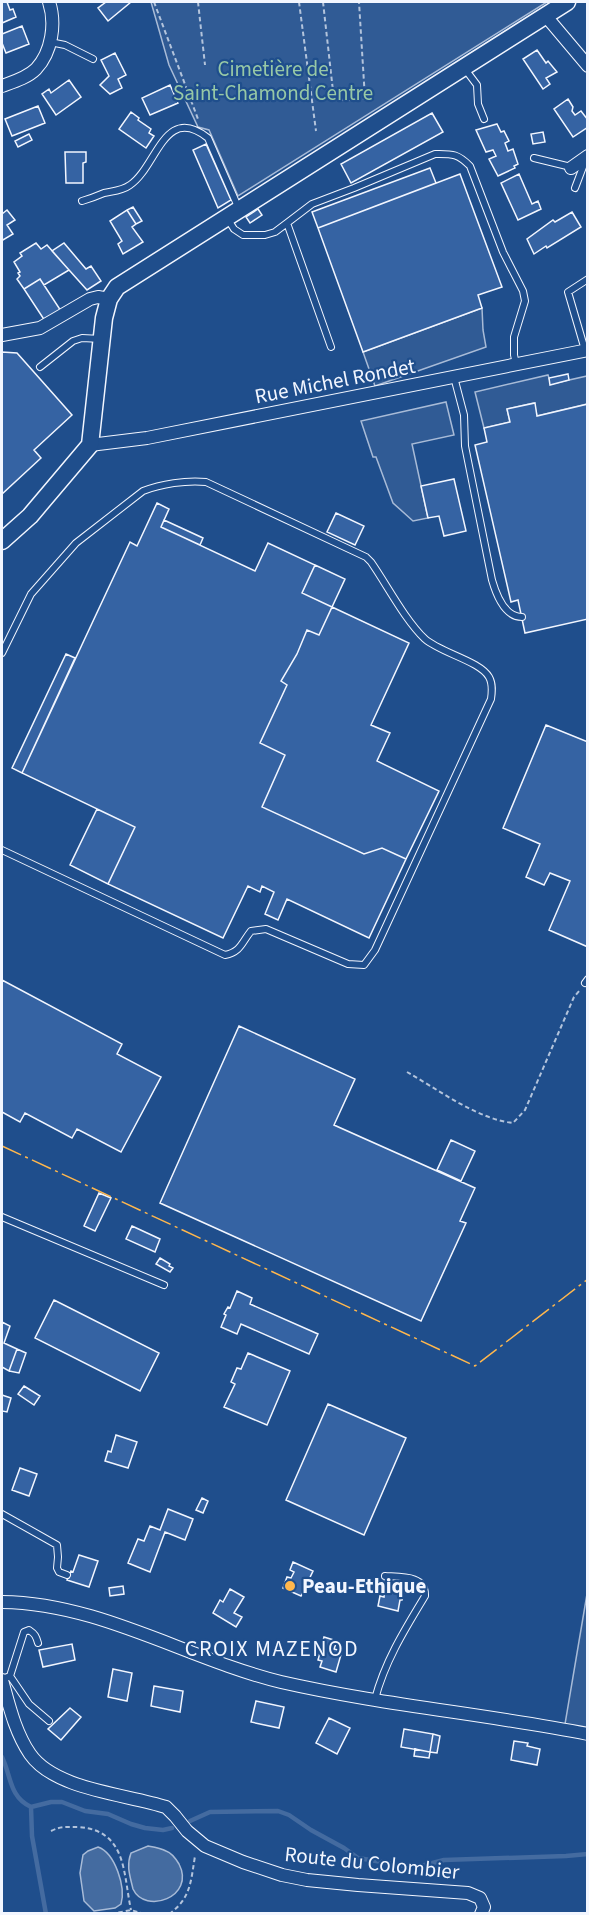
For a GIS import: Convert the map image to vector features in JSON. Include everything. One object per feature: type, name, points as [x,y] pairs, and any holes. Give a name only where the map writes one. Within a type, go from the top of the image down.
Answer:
[{"type":"street","points":[[2,86],[21,79],[35,69],[45,54],[50,42],[53,15],[50,2]]},
{"type":"street","points":[[2,541],[30,516],[90,445],[104,318],[109,299],[117,287],[567,2]]},
{"type":"street","points":[[545,15],[588,66]]},
{"type":"street","points":[[572,168],[587,156]]},
{"type":"street","points":[[2,335],[40,328],[54,322],[90,299],[98,297],[109,299]]},
{"type":"street","name":"Rue Michel Rondet","points":[[90,445],[147,438],[586,350]]},
{"type":"street","points":[[2,1602],[47,1607],[106,1621],[246,1672],[282,1682],[588,1734]]},
{"type":"street","name":"Route du Colombier","points":[[4,1678],[18,1732],[31,1756],[52,1774],[77,1785],[166,1807],[187,1831],[206,1846],[282,1875],[317,1881],[468,1893],[480,1898],[484,1907],[480,1914]]},
{"type":"lane","points":[[50,42],[65,45],[93,59]]},
{"type":"lane","points":[[463,66],[477,85],[478,104],[484,119]]},
{"type":"lane","points":[[82,201],[130,186],[163,141],[171,132],[181,128],[200,132],[208,138],[233,213],[237,233],[243,235],[265,235],[274,232],[312,204],[418,160],[435,154],[459,156],[470,166],[503,252],[523,291],[525,301],[514,337],[516,365]]},
{"type":"lane","points":[[574,188],[587,156]]},
{"type":"lane","points":[[534,158],[572,168]]},
{"type":"lane","points":[[287,223],[331,347]]},
{"type":"lane","points":[[586,350],[568,292],[588,279]]},
{"type":"lane","points":[[40,367],[73,340],[101,339]]},
{"type":"lane","points":[[454,377],[464,415],[465,446],[492,580],[496,593],[510,613],[522,617]]},
{"type":"lane","points":[[2,653],[31,594],[76,543],[143,491],[154,487],[196,481],[206,482],[366,557],[416,630],[436,647],[481,668],[489,676],[492,686],[491,699],[472,741],[375,950],[364,965],[348,964],[266,929],[251,931],[239,950],[225,955],[2,850]]},
{"type":"lane","points":[[2,1217],[164,1285]]},
{"type":"lane","points":[[2,1514],[57,1545],[57,1568],[59,1572],[67,1575]]},
{"type":"lane","points":[[375,1699],[388,1660],[425,1596],[426,1588],[421,1582],[412,1578],[385,1576]]},
{"type":"lane","points":[[38,1643],[36,1635],[28,1630],[24,1632],[4,1678],[49,1721]]},
{"type":"path","points":[[154,2],[196,116],[208,138]]},
{"type":"path","points":[[198,2],[206,65]]},
{"type":"path","points":[[299,2],[316,131]]},
{"type":"path","points":[[323,2],[334,100],[365,99],[359,2]]},
{"type":"path","points":[[407,1071],[496,1121],[513,1123],[525,1110],[574,997],[586,981]]},
{"type":"path","points":[[51,1831],[65,1826],[88,1828],[101,1832],[111,1839],[119,1850],[131,1910]]},
{"type":"path","points":[[169,1914],[179,1907],[187,1896],[196,1851]]},
{"type":"path","points":[[111,1914],[131,1910],[144,1914]]},
{"type":"shaded area","name":"Cimetière de Saint-Chamond Centre","points":[[151,2],[547,2],[238,196],[209,130],[198,127],[169,65]]},
{"type":"shaded area","points":[[482,308],[486,347],[375,386],[363,352]]},
{"type":"shaded area","points":[[548,375],[551,384],[587,376],[587,404],[537,416],[534,403],[507,409],[510,422],[484,428],[475,392]]},
{"type":"shaded area","points":[[446,402],[454,435],[412,444],[428,518],[413,521],[393,503],[376,457],[373,457],[361,421]]},
{"type":"shaded area","points":[[587,1594],[587,1734],[565,1724]]},
{"type":"shaded area","points":[[148,1846],[168,1852],[179,1864],[182,1876],[181,1885],[167,1899],[148,1901],[139,1897],[133,1889],[129,1871],[131,1853]]},
{"type":"shaded area","points":[[98,1847],[109,1856],[118,1871],[122,1897],[121,1904],[115,1908],[94,1911],[84,1901],[80,1873],[83,1855]]},
{"type":"building","points":[[2,2],[7,2],[16,17],[2,23]]},
{"type":"building","points":[[106,2],[131,2],[108,21],[98,8]]},
{"type":"building","points":[[22,26],[29,44],[6,53],[2,43],[2,34]]},
{"type":"building","points":[[537,50],[546,63],[548,61],[557,72],[546,78],[550,84],[543,89],[523,59]]},
{"type":"building","points":[[115,53],[126,75],[118,79],[122,88],[110,94],[100,85],[109,76],[101,60]]},
{"type":"building","points":[[69,80],[81,97],[56,115],[42,94],[49,89],[51,93]]},
{"type":"building","points":[[170,85],[178,103],[150,115],[142,98]]},
{"type":"building","points":[[568,99],[575,115],[581,111],[588,120],[588,127],[573,137],[554,109]]},
{"type":"building","points":[[38,106],[45,123],[12,136],[5,119]]},
{"type":"building","points":[[131,112],[151,129],[149,133],[154,136],[146,148],[119,129]]},
{"type":"building","points":[[432,113],[443,132],[351,183],[341,164]]},
{"type":"building","points":[[497,124],[501,132],[504,131],[509,141],[505,143],[508,151],[513,149],[518,164],[514,166],[515,168],[498,176],[489,159],[496,156],[493,150],[486,152],[476,130]]},
{"type":"building","points":[[543,132],[545,142],[533,144],[531,134]]},
{"type":"building","points":[[29,134],[32,140],[18,147],[15,141]]},
{"type":"building","points":[[206,144],[231,200],[218,208],[193,150]]},
{"type":"building","points":[[65,152],[86,152],[86,162],[83,163],[83,183],[66,183]]},
{"type":"building","points":[[430,168],[436,183],[318,228],[312,212]]},
{"type":"building","points":[[460,174],[502,287],[478,295],[482,308],[363,352],[318,228]]},
{"type":"building","points":[[519,174],[532,204],[538,201],[541,209],[518,220],[501,183]]},
{"type":"building","points":[[133,207],[142,221],[136,224],[127,210]]},
{"type":"building","points":[[258,209],[262,215],[250,223],[246,217]]},
{"type":"building","points":[[7,210],[15,220],[7,225],[13,234],[3,240],[2,214]]},
{"type":"building","points":[[127,210],[136,224],[132,227],[143,242],[123,254],[118,244],[122,241],[110,221]]},
{"type":"building","points":[[572,212],[581,227],[534,254],[527,239],[553,220],[555,222]]},
{"type":"building","points":[[36,243],[41,249],[47,245],[69,270],[44,285],[40,279],[24,289],[17,279],[20,272],[14,262],[22,256],[20,253]]},
{"type":"building","points":[[64,243],[86,269],[91,266],[101,281],[87,290],[52,251]]},
{"type":"building","points":[[40,279],[61,311],[45,321],[24,289]]},
{"type":"building","points":[[2,352],[17,353],[72,415],[34,450],[41,458],[2,494]]},
{"type":"building","points":[[568,374],[569,380],[550,385],[549,378]]},
{"type":"building","points":[[535,403],[537,416],[588,404],[588,619],[525,633],[518,600],[511,602],[475,445],[487,442],[484,428],[510,422],[507,409]]},
{"type":"building","points":[[454,479],[466,531],[444,536],[439,516],[428,518],[421,486]]},
{"type":"building","points":[[157,503],[169,509],[161,527],[255,571],[268,543],[315,565],[302,593],[332,607],[319,635],[307,630],[297,654],[281,681],[287,685],[260,743],[285,755],[262,807],[364,854],[382,848],[406,859],[369,938],[287,899],[278,920],[265,914],[274,892],[262,886],[260,892],[248,886],[223,938],[108,884],[135,827],[22,773],[130,542],[137,546]]},
{"type":"building","points":[[336,513],[364,526],[355,545],[327,532]]},
{"type":"building","points":[[164,520],[203,538],[200,545],[161,527]]},
{"type":"building","points":[[315,565],[345,579],[332,607],[302,593]]},
{"type":"building","points":[[332,607],[409,643],[371,725],[390,733],[377,761],[439,791],[406,859],[382,848],[364,854],[262,807],[285,755],[260,743],[287,685],[281,681],[297,654],[307,630],[319,635]]},
{"type":"building","points":[[66,654],[75,658],[22,773],[12,768]]},
{"type":"building","points":[[546,725],[588,742],[588,947],[549,930],[570,881],[550,873],[544,885],[526,877],[540,844],[503,828]]},
{"type":"building","points":[[97,809],[135,827],[108,884],[70,865]]},
{"type":"building","points":[[2,980],[122,1044],[117,1054],[161,1077],[121,1152],[77,1129],[72,1138],[25,1113],[20,1122],[2,1112]]},
{"type":"building","points":[[239,1026],[355,1079],[334,1125],[475,1188],[460,1221],[466,1223],[421,1321],[160,1203]]},
{"type":"building","points":[[451,1140],[475,1151],[461,1181],[437,1170]]},
{"type":"building","points":[[99,1193],[111,1198],[95,1231],[84,1226]]},
{"type":"building","points":[[132,1226],[160,1239],[155,1252],[126,1239]]},
{"type":"building","points":[[160,1258],[173,1268],[170,1272],[156,1264]]},
{"type":"building","points":[[237,1291],[252,1298],[250,1304],[318,1334],[309,1354],[241,1324],[237,1334],[221,1327],[226,1315],[224,1314],[228,1307],[230,1308]]},
{"type":"building","points":[[54,1300],[159,1353],[140,1391],[35,1338]]},
{"type":"building","points":[[2,1322],[10,1326],[4,1343],[17,1349],[9,1371],[2,1367]]},
{"type":"building","points":[[17,1349],[26,1353],[19,1373],[9,1371]]},
{"type":"building","points":[[248,1353],[290,1371],[267,1425],[224,1407],[235,1384],[231,1382],[237,1368],[241,1369]]},
{"type":"building","points":[[24,1386],[40,1396],[34,1405],[18,1394]]},
{"type":"building","points":[[2,1395],[11,1398],[7,1412],[2,1411]]},
{"type":"building","points":[[328,1404],[406,1438],[364,1535],[286,1500]]},
{"type":"building","points":[[116,1435],[137,1442],[128,1468],[105,1461],[108,1451],[111,1452]]},
{"type":"building","points":[[20,1468],[37,1474],[29,1496],[12,1490]]},
{"type":"building","points":[[202,1498],[208,1501],[203,1513],[196,1510]]},
{"type":"building","points":[[168,1509],[193,1519],[185,1540],[165,1532],[150,1572],[128,1563],[138,1539],[144,1541],[150,1526],[160,1530]]},
{"type":"building","points":[[79,1555],[98,1561],[89,1587],[67,1580],[71,1571],[73,1572]]},
{"type":"building","points":[[293,1562],[313,1571],[301,1596],[283,1588],[287,1577],[291,1578],[294,1572],[290,1570]]},
{"type":"building","points":[[383,1581],[405,1586],[398,1611],[378,1606],[380,1596],[384,1597]]},
{"type":"building","points":[[123,1586],[124,1594],[110,1596],[109,1588]]},
{"type":"building","points":[[230,1589],[244,1597],[234,1613],[242,1617],[236,1627],[213,1613],[220,1600],[223,1602]]},
{"type":"building","points":[[324,1637],[337,1641],[334,1649],[342,1651],[336,1672],[320,1667],[322,1661],[318,1660]]},
{"type":"building","points":[[72,1644],[75,1660],[43,1667],[39,1650]]},
{"type":"building","points":[[113,1669],[132,1673],[127,1701],[108,1697]]},
{"type":"building","points":[[154,1686],[183,1691],[180,1712],[151,1706]]},
{"type":"building","points":[[256,1701],[284,1707],[279,1728],[251,1722]]},
{"type":"building","points":[[70,1708],[81,1717],[61,1740],[48,1729]]},
{"type":"building","points":[[329,1718],[350,1728],[337,1754],[316,1743]]},
{"type":"building","points":[[404,1729],[433,1734],[430,1752],[401,1747]]},
{"type":"building","points":[[433,1734],[440,1736],[437,1753],[430,1752]]},
{"type":"building","points":[[514,1741],[528,1743],[527,1746],[540,1749],[537,1765],[511,1760]]},
{"type":"building","points":[[415,1749],[430,1752],[429,1758],[414,1756]]},
{"type":"waterway","points":[[2,1757],[18,1798],[31,1807],[62,1802],[85,1811],[108,1814],[145,1828],[163,1830],[172,1828]]},
{"type":"waterway","points":[[31,1807],[32,1836],[46,1914]]},
{"type":"waterway","points":[[190,1821],[210,1812],[278,1811],[289,1815],[358,1858],[406,1866],[421,1866],[444,1860],[588,1854]]},
{"type":"power","points":[[2,1146],[475,1366],[588,1279]]},
{"type":"place","name":"Peau-Ethique","points":[[290,1586]]},
{"type":"district","name":"CROIX MAZENOD","points":[[272,1649]]}]
